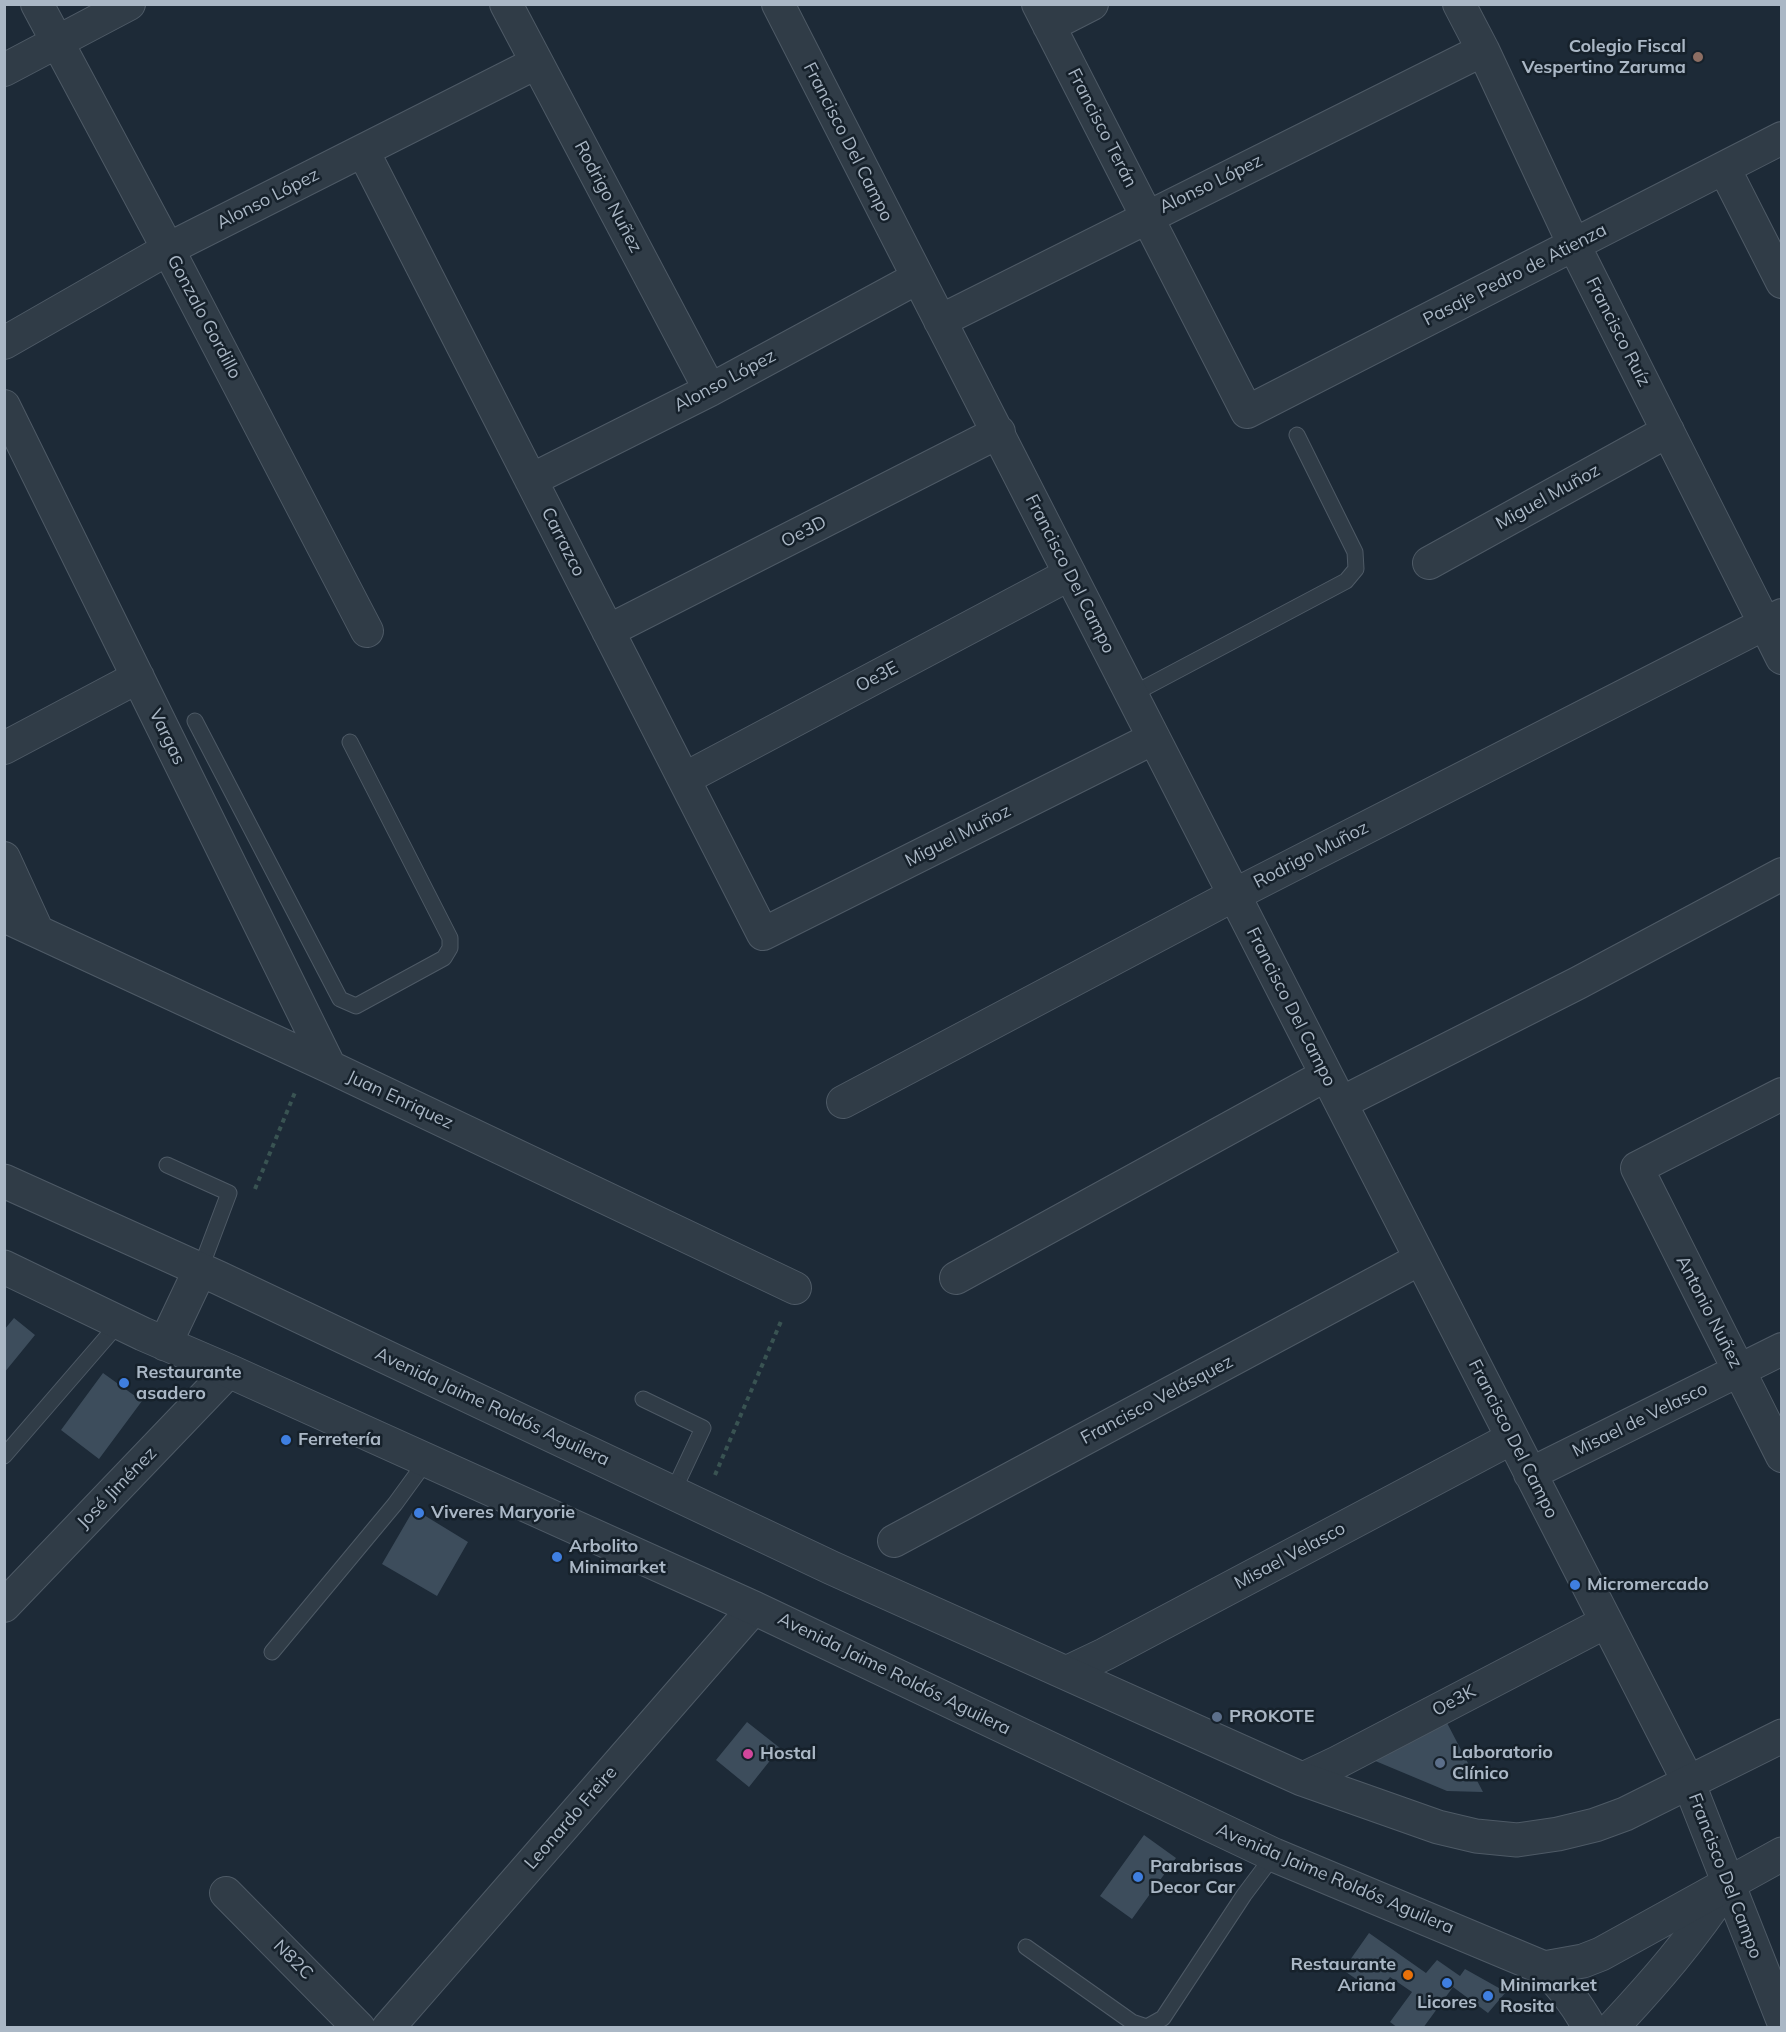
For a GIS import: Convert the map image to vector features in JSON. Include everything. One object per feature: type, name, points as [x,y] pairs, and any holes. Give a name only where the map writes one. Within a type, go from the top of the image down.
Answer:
[{"type":"street","name":"Gonzalo Gordillo","points":[[37,4],[168,249],[367,631]]},
{"type":"street","points":[[4,70],[129,4]]},
{"type":"street","name":"Rodrigo Nuñez","points":[[506,4],[710,390]]},
{"type":"street","name":"Francisco Del Campo","points":[[778,4],[1688,1781],[1727,1886],[1782,2019]]},
{"type":"street","points":[[1044,15],[1092,4]]},
{"type":"street","name":"Francisco Ruíz","points":[[1459,4],[1483,50],[1574,245],[1668,431],[1773,619],[1782,658]]},
{"type":"street","name":"Francisco Terán","points":[[1044,15],[1247,412]]},
{"type":"street","name":"Alonso López","points":[[940,321],[1483,50]]},
{"type":"street","name":"Alonso López","points":[[4,343],[168,249],[536,63]]},
{"type":"street","name":"Pasaje Pedro de Atienza","points":[[1247,412],[1782,138]]},
{"type":"street","name":"Carrazco","points":[[363,151],[763,934]]},
{"type":"street","points":[[1724,168],[1782,282]]},
{"type":"street","name":"Alonso López","points":[[531,480],[710,390],[917,278]]},
{"type":"street","name":"Vargas","points":[[4,406],[138,677],[320,1062]]},
{"type":"street","name":"Miguel Muñoz","points":[[1429,563],[1668,431]]},
{"type":"street","name":"Oe3D","points":[[608,631],[999,432]]},
{"type":"street","name":"Oe3E","points":[[684,779],[1070,574]]},
{"type":"street","name":"Rodrigo Muñoz","points":[[843,1102],[1234,895],[1773,619]]},
{"type":"street","points":[[4,748],[138,677]]},
{"type":"street","name":"Miguel Muñoz","points":[[763,934],[1154,738]]},
{"type":"street","points":[[4,858],[36,930]]},
{"type":"street","points":[[1341,1103],[1578,983],[1782,874]]},
{"type":"street","name":"Juan Enriquez","points":[[4,915],[320,1062],[795,1288]]},
{"type":"street","points":[[956,1278],[1326,1076]]},
{"type":"street","name":"Antonio Nuñez","points":[[1782,1094],[1637,1168],[1782,1456]]},
{"type":"street","name":"Avenida Jaime Roldós Aguilera","points":[[4,1181],[200,1270],[832,1568],[1302,1779],[1438,1827],[1476,1836],[1517,1840],[1558,1834],[1595,1825],[1625,1814],[1782,1736]]},
{"type":"street","name":"Francisco Velásquez","points":[[894,1541],[1420,1259]]},
{"type":"street","name":"Avenida Jaime Roldós Aguilera","points":[[4,1267],[165,1344],[754,1608],[1274,1855],[1544,1968]]},
{"type":"street","points":[[165,1344],[200,1270]]},
{"type":"street","name":"Misael de Velasco","points":[[1530,1474],[1782,1349]]},
{"type":"street","name":"José Jiménez","points":[[4,1606],[229,1371]]},
{"type":"street","name":"Misael Velasco","points":[[1067,1672],[1512,1438]]},
{"type":"street","name":"Leonardo Freire","points":[[388,2028],[754,1608]]},
{"type":"street","name":"Oe3K","points":[[1302,1779],[1606,1622]]},
{"type":"street","points":[[1544,1968],[1583,1961],[1601,1954],[1782,1854]]},
{"type":"street","points":[[1612,2028],[1677,1956],[1727,1886]]},
{"type":"street","name":"N82C","points":[[226,1893],[359,2028]]},
{"type":"street","points":[[1544,1968],[1573,2000],[1590,2028]]},
{"type":"lane","points":[[1131,695],[1346,581],[1356,569],[1355,552],[1297,435]]},
{"type":"lane","points":[[195,721],[340,999],[356,1006],[444,958],[450,948],[450,938],[350,741]]},
{"type":"lane","points":[[167,1166],[229,1193],[200,1270]]},
{"type":"lane","points":[[4,1455],[119,1323]]},
{"type":"lane","points":[[643,1399],[703,1428],[688,1499]]},
{"type":"lane","points":[[272,1652],[395,1504],[427,1460]]},
{"type":"lane","points":[[1026,1947],[1131,2022],[1147,2027],[1163,2018],[1244,1894],[1274,1855]]},
{"type":"path","points":[[255,1190],[320,1062]]},
{"type":"path","points":[[688,1499],[795,1288]]},
{"type":"building","points":[[14,1318],[35,1335],[4,1373],[4,1330]]},
{"type":"building","points":[[103,1373],[142,1401],[99,1459],[61,1430]]},
{"type":"building","points":[[414,1509],[468,1542],[437,1596],[382,1564]]},
{"type":"building","points":[[1446,1721],[1483,1792],[1447,1791],[1373,1760]]},
{"type":"building","name":"Hostal","points":[[747,1722],[780,1748],[749,1787],[716,1760]]},
{"type":"building","name":"Parabrisas Decor Car","points":[[1144,1835],[1176,1858],[1132,1919],[1100,1896]]},
{"type":"building","points":[[1369,1933],[1426,1973],[1437,1960],[1460,1976],[1465,1969],[1506,1992],[1488,2013],[1453,1987],[1423,2028],[1398,2028],[1390,2022],[1412,1992],[1390,1977],[1378,1994],[1343,1970]]},
{"type":"place","name":"Colegio Fiscal Vespertino Zaruma","points":[[1698,57]]},
{"type":"place","name":"Restaurante asadero","points":[[124,1383]]},
{"type":"place","name":"Ferretería","points":[[286,1440]]},
{"type":"place","name":"Viveres Maryorie","points":[[419,1513]]},
{"type":"place","name":"Arbolito Minimarket","points":[[557,1557]]},
{"type":"place","name":"Micromercado","points":[[1575,1585]]},
{"type":"place","name":"PROKOTE","points":[[1217,1717]]},
{"type":"place","name":"Hostal","points":[[748,1754]]},
{"type":"place","name":"Laboratorio Clínico","points":[[1440,1763]]},
{"type":"place","name":"Parabrisas Decor Car","points":[[1138,1877]]},
{"type":"place","name":"Restaurante Ariana","points":[[1408,1975]]},
{"type":"place","name":"Licores","points":[[1447,1983]]},
{"type":"place","name":"Minimarket Rosita","points":[[1488,1996]]}]
